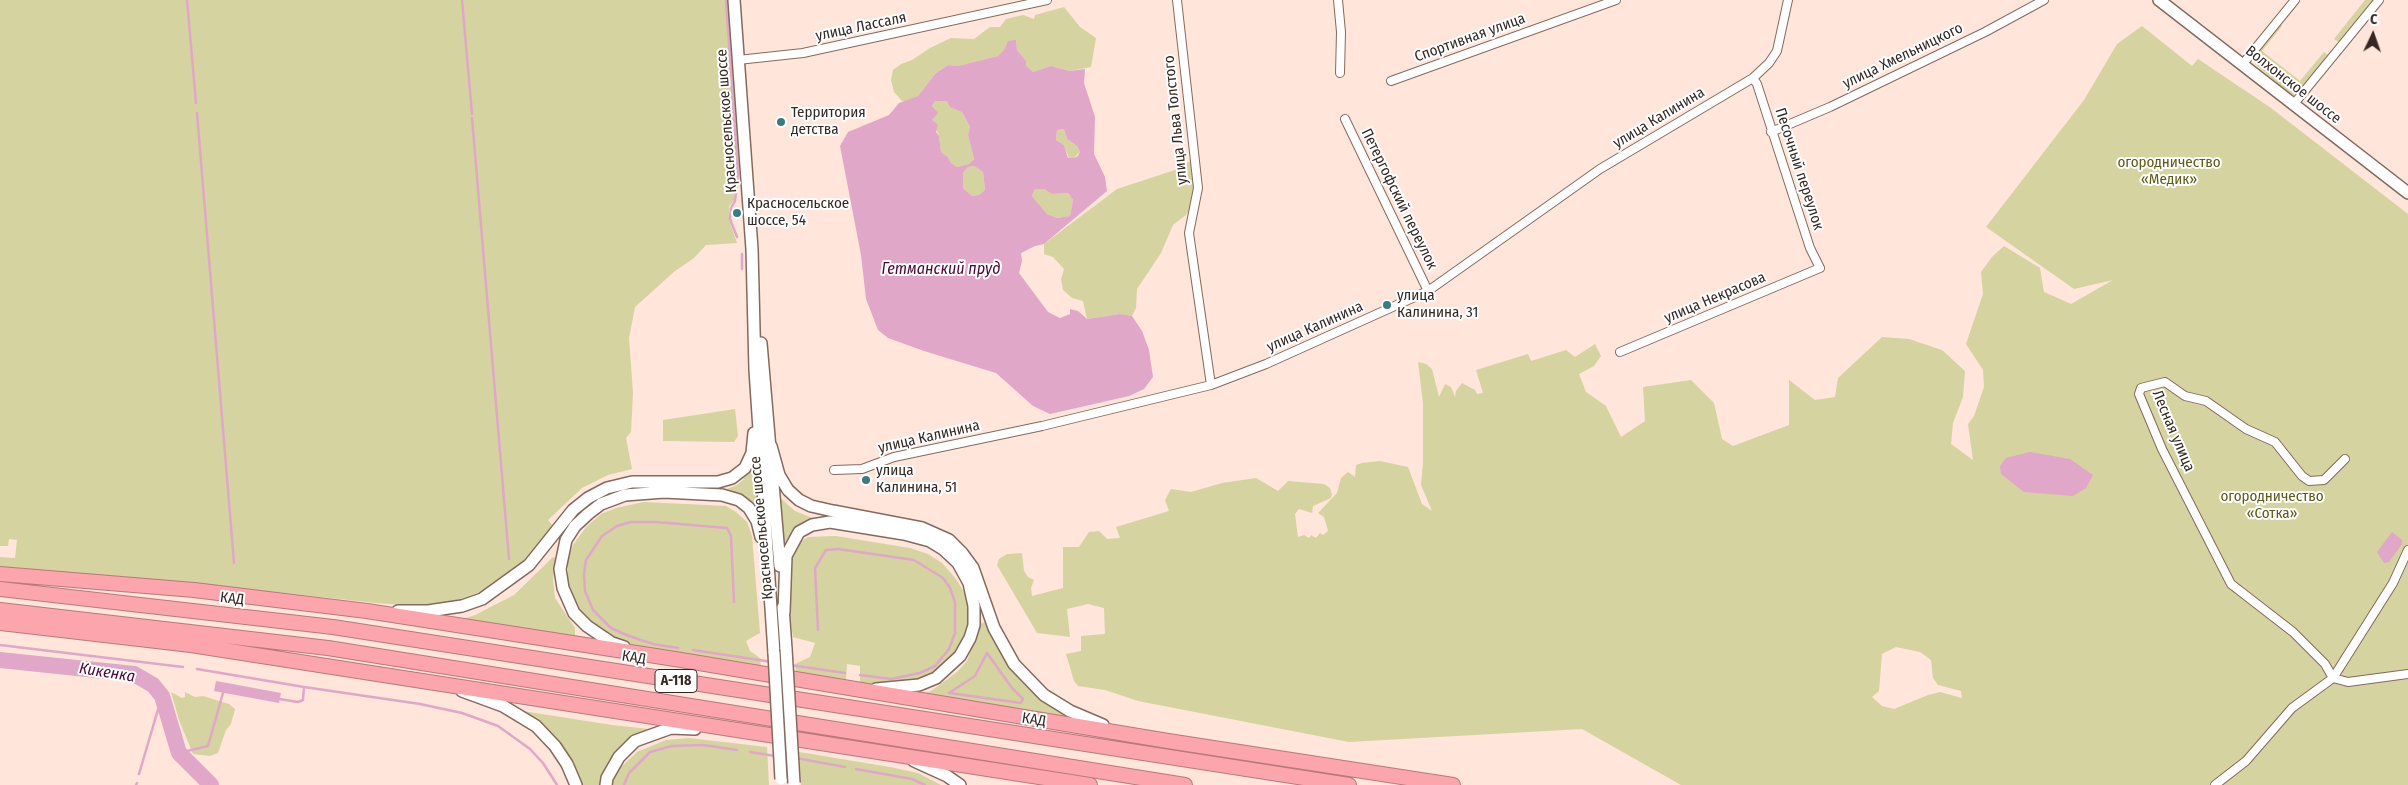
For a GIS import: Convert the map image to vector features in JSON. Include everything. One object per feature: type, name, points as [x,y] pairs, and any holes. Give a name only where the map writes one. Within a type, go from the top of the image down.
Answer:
[{"type":"highway","points":[[0,574],[194,590],[367,611],[675,658],[1168,741],[1447,784]]},
{"type":"highway","name":"КАД","points":[[0,589],[333,627],[1350,785]]},
{"type":"highway","name":"А-118","points":[[0,610],[328,648],[1185,785]]},
{"type":"highway","points":[[0,623],[191,644],[1090,785]]},
{"type":"main road","name":"Красносельское шоссе","points":[[734,0],[752,269],[755,370],[781,782]]},
{"type":"main road","name":"Волхонское шоссе","points":[[2159,0],[2408,193]]},
{"type":"main road","name":"Красносельское шоссе","points":[[752,269],[771,446],[784,612],[794,784]]},
{"type":"main road","points":[[367,611],[428,611],[462,606],[482,599],[529,565],[573,510],[588,498],[607,488],[632,482],[718,482],[732,478],[745,468],[752,453],[755,370]]},
{"type":"main road","points":[[771,446],[779,475],[788,490],[799,500],[811,506],[833,512],[914,525],[935,532],[949,540],[973,568],[981,586],[988,614],[1014,664],[1044,694],[1090,721],[1168,741]]},
{"type":"main road","points":[[675,658],[612,643],[586,626],[574,613],[563,588],[560,569],[566,540],[575,526],[588,514],[601,504],[617,498],[646,493],[722,495],[740,500],[749,508],[757,521],[769,578]]},
{"type":"main road","points":[[784,612],[786,556],[799,532],[812,525],[830,522],[904,534],[930,541],[943,549],[958,563],[969,583],[974,606],[974,625],[970,638],[960,656],[936,678],[919,685],[869,690]]},
{"type":"main road","points":[[434,682],[503,706],[536,726],[555,746],[567,764],[576,785]]},
{"type":"main road","points":[[606,785],[607,778],[619,756],[635,741],[656,732],[671,728],[747,731]]},
{"type":"main road","points":[[901,756],[947,776],[960,785]]},
{"type":"street","name":"улица Лассаля","points":[[738,60],[803,54],[1047,0]]},
{"type":"street","name":"улица Льва Толстого","points":[[1177,0],[1198,188],[1189,233],[1211,385]]},
{"type":"street","points":[[1338,0],[1341,32],[1340,73]]},
{"type":"street","name":"Спортивная улица","points":[[1391,81],[1616,0]]},
{"type":"street","name":"улица Калинина","points":[[834,470],[862,468],[894,457],[1028,430],[1211,385],[1266,364],[1428,291],[1600,169],[1753,78],[1769,63],[1777,51],[1788,0]]},
{"type":"street","name":"улица Хмельницкого","points":[[1771,132],[1830,107],[1986,32],[2044,0]]},
{"type":"street","points":[[2242,65],[2295,0]]},
{"type":"street","points":[[2293,105],[2379,0]]},
{"type":"street","name":"Песочный переулок","points":[[1753,78],[1757,84],[1810,248],[1820,268]]},
{"type":"street","name":"Петергофский переулок","points":[[1345,119],[1428,291]]},
{"type":"street","name":"улица Некрасова","points":[[1620,352],[1820,268]]},
{"type":"street","name":"Лесная улица","points":[[2333,678],[2325,664],[2293,632],[2231,584],[2162,449],[2139,394],[2141,388],[2165,382],[2185,396],[2206,401],[2246,429],[2275,442],[2308,481],[2324,480],[2346,459]]},
{"type":"street","points":[[2215,785],[2246,761],[2292,708],[2333,678],[2393,583],[2408,550]]},
{"type":"street","points":[[2333,678],[2348,682],[2408,674]]},
{"type":"green space","points":[[0,0],[729,0],[740,167],[737,173],[734,200],[729,207],[729,220],[737,243],[706,245],[694,258],[675,271],[635,307],[629,338],[633,393],[631,432],[626,438],[632,469],[608,475],[582,488],[548,520],[553,526],[532,553],[508,576],[485,590],[452,602],[420,606],[376,603],[183,582],[0,568],[0,557],[15,558],[17,540],[9,539],[8,546],[0,546]]},
{"type":"green space","points":[[2365,0],[2375,0],[2340,43],[2334,39]]},
{"type":"green space","points":[[1064,7],[1080,27],[1096,38],[1091,67],[1070,71],[1051,66],[1033,72],[1025,66],[1026,61],[1017,50],[1016,40],[998,56],[958,66],[948,65],[936,73],[918,96],[909,101],[902,101],[894,92],[891,80],[893,70],[930,48],[951,38],[974,39],[990,27],[1000,27],[1006,19],[1023,15],[1034,19],[1035,15]]},
{"type":"green space","points":[[2280,24],[2282,26],[2262,51],[2300,81],[2324,52],[2330,56],[2296,94],[2291,95],[2255,64],[2255,56]]},
{"type":"green space","points":[[2142,26],[2192,66],[2198,59],[2271,108],[2408,214],[2408,785],[1681,785],[1582,729],[1349,742],[1138,701],[1105,690],[1078,686],[1074,681],[1066,654],[1081,651],[1081,636],[1105,634],[1104,608],[1088,604],[1067,609],[1070,637],[1037,633],[997,565],[999,559],[1007,554],[1022,553],[1024,571],[1028,577],[1034,580],[1031,588],[1032,596],[1063,588],[1063,547],[1079,547],[1089,532],[1099,531],[1107,539],[1120,538],[1116,527],[1169,511],[1165,500],[1171,489],[1191,492],[1222,483],[1256,478],[1278,491],[1288,481],[1324,484],[1330,488],[1331,498],[1313,506],[1312,513],[1299,509],[1295,514],[1298,537],[1304,535],[1309,538],[1311,535],[1316,538],[1320,533],[1323,535],[1328,531],[1324,517],[1318,513],[1337,493],[1341,478],[1348,472],[1355,477],[1356,465],[1362,463],[1380,461],[1408,467],[1422,504],[1432,511],[1421,485],[1423,403],[1418,362],[1426,364],[1432,369],[1439,397],[1445,384],[1451,387],[1455,397],[1456,391],[1462,383],[1475,390],[1477,394],[1483,393],[1476,370],[1528,354],[1531,361],[1566,350],[1575,357],[1595,344],[1601,356],[1594,366],[1579,374],[1586,392],[1606,406],[1621,437],[1645,421],[1643,387],[1691,380],[1714,403],[1722,439],[1733,446],[1789,425],[1789,380],[1815,400],[1835,397],[1838,378],[1882,337],[1909,339],[1942,350],[1965,371],[1963,397],[1953,423],[1951,444],[1973,460],[1968,424],[1974,416],[1984,387],[1983,370],[1966,344],[1983,294],[1981,272],[1992,257],[2004,246],[2040,268],[2044,292],[2071,304],[2113,280],[2074,289],[1986,227],[2084,100],[2117,44]],"holes":[[[1896,647],[1920,652],[1931,660],[1933,678],[1938,685],[1961,691],[1962,698],[1940,692],[1894,709],[1882,706],[1872,697],[1879,691],[1882,654]]]},
{"type":"green space","points":[[935,101],[947,101],[962,112],[970,127],[968,135],[974,159],[969,164],[957,167],[941,152],[939,136],[932,120],[935,111],[932,106]]},
{"type":"green space","points":[[1064,129],[1067,139],[1077,146],[1080,152],[1074,158],[1069,158],[1064,145],[1056,140],[1057,130]]},
{"type":"green space","points":[[1192,160],[1195,178],[1194,202],[1186,215],[1173,225],[1161,253],[1137,289],[1136,308],[1132,316],[1120,314],[1087,319],[1083,301],[1072,298],[1063,290],[1061,279],[1064,269],[1053,257],[1044,254],[1044,244],[1117,189],[1175,170]]},
{"type":"green space","points":[[974,166],[983,172],[985,190],[979,195],[972,196],[963,188],[963,173],[968,167]]},
{"type":"green space","points":[[1035,189],[1044,189],[1052,194],[1068,193],[1073,200],[1070,216],[1057,218],[1047,214],[1032,196]]},
{"type":"green space","points":[[735,409],[738,436],[734,442],[663,441],[663,420]]},
{"type":"green space","points":[[758,463],[759,515],[719,492],[737,485],[743,480],[751,466]]},
{"type":"green space","points":[[778,496],[795,511],[815,519],[796,528],[781,547]]},
{"type":"green space","points":[[644,502],[726,506],[747,522],[752,536],[760,633],[746,641],[750,651],[760,658],[761,669],[651,651],[615,640],[582,616],[570,594],[568,582],[568,560],[573,545],[586,527],[601,514],[616,508]]},
{"type":"green space","points":[[836,536],[910,548],[928,554],[942,563],[956,579],[967,597],[969,616],[964,639],[950,661],[934,675],[918,681],[873,686],[860,683],[860,666],[847,664],[846,680],[796,673],[795,664],[810,657],[815,643],[793,637],[790,618],[790,566],[797,543],[808,537]]},
{"type":"green space","points":[[553,557],[556,558],[553,579],[555,598],[575,628],[575,635],[585,641],[452,623],[475,615],[514,595]]},
{"type":"green space","points":[[985,622],[1007,663],[1021,680],[1065,716],[1063,720],[915,696],[931,691],[957,672],[967,661],[980,624]]},
{"type":"green space","points":[[171,692],[182,698],[185,697],[185,692],[195,697],[203,696],[229,704],[235,709],[231,724],[226,730],[218,753],[210,756],[193,754],[179,720]]},
{"type":"green space","points":[[516,710],[649,729],[629,742],[603,775],[599,785],[581,785],[575,773]]},
{"type":"green space","points":[[689,738],[767,747],[769,785],[611,785],[619,769],[637,752],[666,740]]},
{"type":"green space","points":[[799,752],[918,773],[941,785],[801,785]]},
{"type":"water","name":"Гетманский пруд","points":[[1016,40],[1017,50],[1026,61],[1026,66],[1033,72],[1051,66],[1070,71],[1085,69],[1084,83],[1095,117],[1094,154],[1105,177],[1107,191],[1044,244],[1021,253],[1022,261],[1019,273],[1048,312],[1060,318],[1070,314],[1070,309],[1078,311],[1087,319],[1120,314],[1132,316],[1142,331],[1149,350],[1153,377],[1144,389],[1129,396],[1050,414],[1033,406],[996,373],[888,338],[878,330],[866,299],[861,255],[840,146],[848,132],[889,115],[899,103],[918,96],[936,73],[948,65],[958,66],[998,56],[1005,49],[1008,41]],"holes":[[[935,101],[947,101],[950,107],[962,112],[970,127],[968,135],[974,159],[969,164],[957,167],[941,152],[939,136],[936,132],[938,125],[932,120],[938,113],[932,106]],[[1064,129],[1067,139],[1077,146],[1080,152],[1078,156],[1068,158],[1064,145],[1056,140],[1057,130]],[[974,166],[983,172],[985,190],[979,195],[972,196],[963,188],[963,173],[968,167]],[[1035,189],[1044,189],[1052,194],[1068,193],[1073,200],[1070,216],[1057,218],[1047,214],[1032,196]]]},
{"type":"water","points":[[2030,452],[2070,459],[2093,475],[2086,488],[2073,496],[2024,492],[2001,474],[2000,466],[2006,458]]},
{"type":"water","points":[[2392,532],[2402,540],[2402,544],[2389,562],[2384,563],[2377,552]]},
{"type":"water","points":[[216,681],[281,693],[279,703],[214,691]]},
{"type":"waterway","points":[[187,0],[196,103]]},
{"type":"waterway","points":[[462,0],[472,114]]},
{"type":"waterway","points":[[726,0],[738,174],[735,201],[731,208],[730,219],[737,237]]},
{"type":"waterway","points":[[197,113],[234,563]]},
{"type":"waterway","points":[[472,118],[509,559]]},
{"type":"waterway","points":[[742,254],[742,269]]},
{"type":"waterway","points":[[678,648],[653,644],[611,628],[593,610],[585,591],[584,574],[586,560],[602,536],[617,526],[631,522],[656,522],[727,528],[731,536],[734,602]]},
{"type":"waterway","points":[[818,630],[815,568],[826,550],[838,549],[914,560],[943,578],[950,588],[955,602],[955,633],[949,649],[935,666],[920,673],[891,679],[860,675]]},
{"type":"waterway","points":[[0,645],[183,667]]},
{"type":"waterway","points":[[693,650],[772,662]]},
{"type":"waterway","points":[[987,653],[1012,688],[1023,699],[1021,703],[949,693],[975,676],[987,653]]},
{"type":"waterway","name":"Кикенка","points":[[0,660],[134,674],[153,685],[162,696],[179,753],[211,785]]},
{"type":"waterway","points":[[790,665],[845,673]]},
{"type":"waterway","points":[[197,669],[304,687],[303,700],[298,702],[279,699]]},
{"type":"waterway","points":[[304,687],[420,704],[462,713],[498,726],[530,749],[543,763],[557,785]]},
{"type":"waterway","points":[[179,753],[208,746],[223,693]]},
{"type":"waterway","points":[[139,774],[162,696]]},
{"type":"waterway","points":[[624,785],[629,773],[650,752],[672,746],[703,745],[737,750]]},
{"type":"waterway","points":[[750,752],[775,756]]},
{"type":"waterway","points":[[796,758],[845,767]]},
{"type":"waterway","points":[[856,769],[912,779],[925,785]]},
{"type":"place","name":"Территория детства","points":[[781,122]]},
{"type":"place","name":"Красносельское шоссе, 54","points":[[737,213]]},
{"type":"place","name":"улица Калинина, 31","points":[[1387,305]]},
{"type":"place","name":"улица Калинина, 51","points":[[866,480]]},
{"type":"park label","name":"огородничество «Медик»","points":[[2169,172]]},
{"type":"park label","name":"огородничество «Сотка»","points":[[2272,506]]}]
